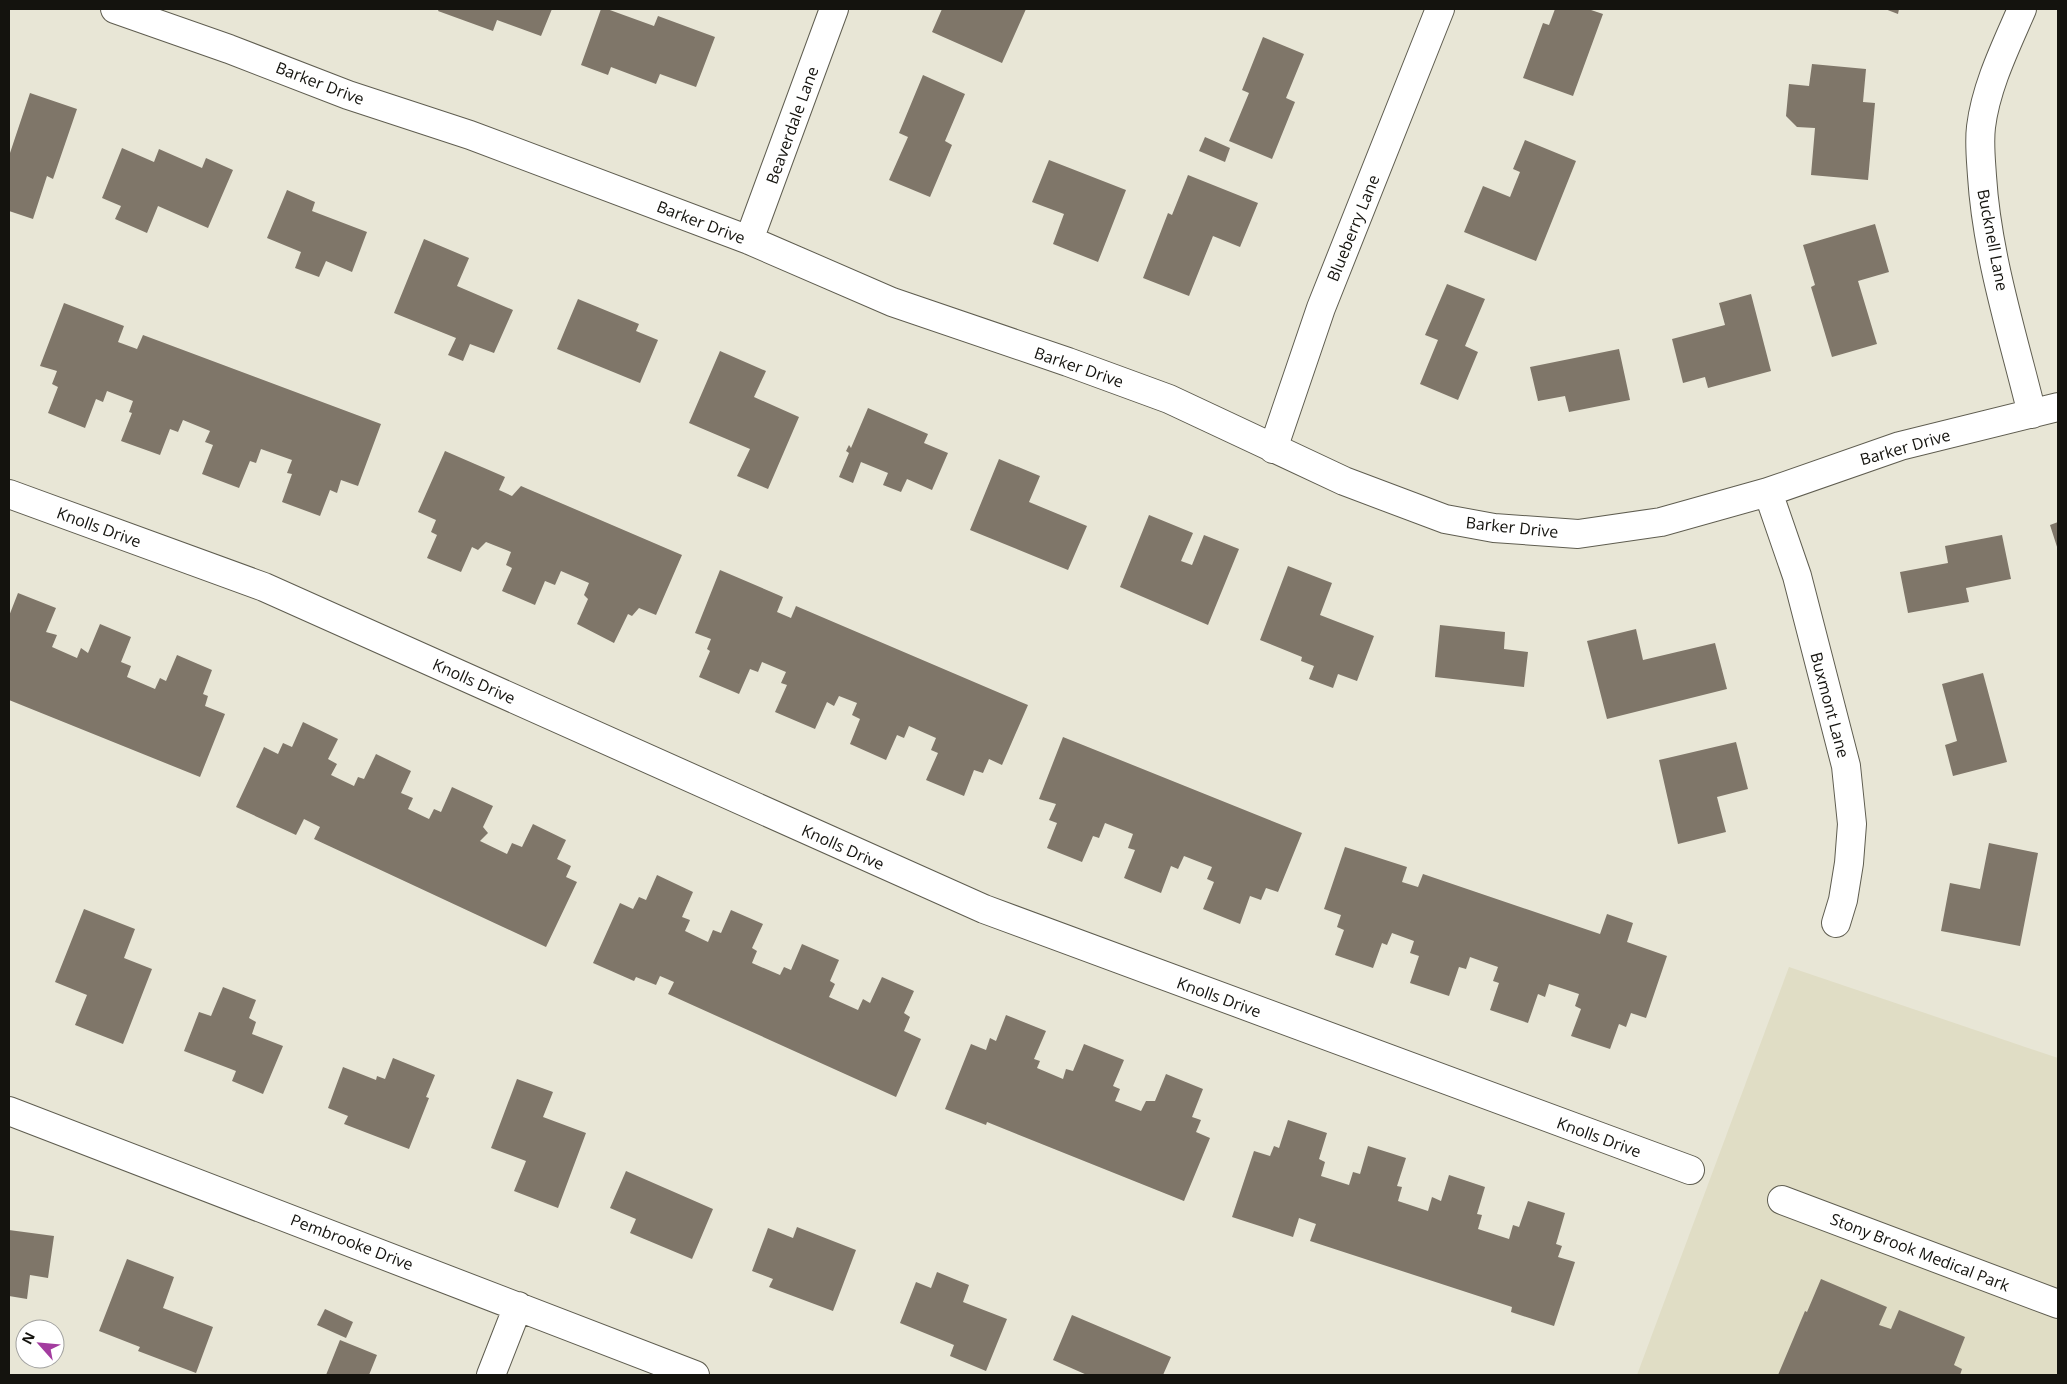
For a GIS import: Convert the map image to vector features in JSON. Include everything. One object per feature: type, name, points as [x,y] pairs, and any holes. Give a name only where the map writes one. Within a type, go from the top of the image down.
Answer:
[{"type":"street","name":"Beaverdale Lane","points":[[750,240],[834,9]]},
{"type":"street","name":"Blueberry Lane","points":[[1273,449],[1321,308],[1440,9]]},
{"type":"street","name":"Bucknell Lane","points":[[2022,9],[1988,98],[1981,128],[1980,157],[1989,239],[2032,414]]},
{"type":"street","name":"Barker Drive","points":[[132,12],[348,95],[470,135],[750,240],[892,302],[1068,362],[1169,399],[1344,481],[1445,519],[1494,528],[1578,534],[1619,530],[1661,522],[1768,492],[1900,446],[2058,407]]},
{"type":"street","name":"Buxmont Lane","points":[[1768,492],[1797,576],[1846,766],[1852,824],[1843,900],[1836,923]]},
{"type":"street","name":"Knolls Drive","points":[[9,494],[264,587],[984,910],[1690,1170]]},
{"type":"street","name":"Pembrooke Drive","points":[[9,1111],[695,1375]]},
{"type":"street","name":"Stony Brook Medical Park","points":[[1782,1200],[2058,1304]]},
{"type":"street","points":[[491,1375],[518,1306]]},
{"type":"shaded area","points":[[1789,967],[2058,1058],[2058,1375],[1637,1375]]},
{"type":"building","points":[[439,9],[552,9],[541,36],[497,20],[493,31],[438,11]]},
{"type":"building","points":[[601,9],[607,9],[654,26],[658,16],[715,37],[696,87],[660,74],[656,84],[611,67],[608,75],[581,65]]},
{"type":"building","points":[[942,9],[1026,9],[1002,63],[932,32]]},
{"type":"building","points":[[1555,9],[1588,9],[1603,14],[1573,96],[1523,78],[1543,23],[1549,25]]},
{"type":"building","points":[[1885,9],[1899,9],[1898,14]]},
{"type":"building","points":[[1263,37],[1304,54],[1286,98],[1295,102],[1272,159],[1229,141],[1249,93],[1242,90]]},
{"type":"building","points":[[1812,64],[1866,69],[1863,102],[1875,103],[1868,180],[1811,175],[1815,128],[1797,127],[1786,116],[1789,84],[1809,86]]},
{"type":"building","points":[[923,75],[965,94],[945,141],[952,145],[930,197],[889,180],[908,137],[899,133]]},
{"type":"building","points":[[30,93],[77,109],[53,179],[47,176],[33,219],[9,211],[9,156]]},
{"type":"building","points":[[1205,137],[1230,148],[1225,162],[1199,151]]},
{"type":"building","points":[[1525,140],[1576,161],[1536,261],[1464,232],[1483,186],[1510,197],[1520,172],[1513,169]]},
{"type":"building","points":[[122,148],[154,162],[159,149],[202,168],[206,158],[233,170],[208,228],[158,206],[147,233],[115,219],[121,206],[102,198]]},
{"type":"building","points":[[1049,160],[1126,190],[1098,262],[1053,244],[1064,214],[1032,202]]},
{"type":"building","points":[[1188,175],[1258,203],[1240,247],[1213,236],[1189,296],[1143,278],[1168,213],[1172,215]]},
{"type":"building","points":[[287,190],[315,202],[312,211],[367,232],[352,272],[326,261],[319,277],[295,268],[301,252],[267,238]]},
{"type":"building","points":[[1875,224],[1889,272],[1858,281],[1877,344],[1832,357],[1811,287],[1815,285],[1803,245]]},
{"type":"building","points":[[424,239],[469,258],[457,286],[513,310],[494,353],[470,344],[463,361],[448,355],[456,338],[394,313]]},
{"type":"building","points":[[1447,284],[1485,299],[1465,346],[1478,352],[1458,400],[1420,384],[1438,340],[1425,335]]},
{"type":"building","points":[[1751,294],[1771,371],[1708,388],[1705,377],[1683,383],[1672,339],[1725,325],[1719,303]]},
{"type":"building","points":[[578,299],[639,324],[636,331],[658,340],[640,383],[557,349]]},
{"type":"building","points":[[64,303],[124,326],[118,342],[137,349],[143,335],[381,424],[358,486],[341,480],[337,493],[330,490],[320,516],[282,502],[292,474],[287,473],[292,460],[261,449],[256,463],[250,461],[239,488],[202,474],[213,445],[205,442],[210,431],[183,420],[178,432],[170,429],[160,455],[121,441],[132,413],[129,412],[133,401],[107,391],[103,402],[96,399],[85,428],[48,413],[58,387],[52,384],[57,371],[40,366]]},
{"type":"building","points":[[1619,349],[1630,400],[1569,412],[1565,396],[1538,401],[1530,367]]},
{"type":"building","points":[[720,351],[766,371],[754,397],[799,417],[768,489],[737,476],[750,449],[689,423]]},
{"type":"building","points":[[868,408],[928,434],[924,443],[948,453],[932,490],[907,479],[901,492],[883,485],[888,473],[861,462],[853,483],[839,477],[849,453],[846,451],[849,445],[851,448]]},
{"type":"building","points":[[445,451],[505,477],[499,490],[512,496],[521,486],[682,555],[656,615],[639,608],[632,616],[628,614],[614,643],[577,624],[588,599],[584,595],[589,583],[561,571],[555,585],[545,581],[535,605],[502,591],[512,568],[506,565],[511,552],[486,542],[478,550],[472,547],[461,572],[427,558],[437,535],[431,532],[436,520],[418,512]]},
{"type":"building","points":[[999,459],[1040,476],[1029,502],[1087,526],[1068,570],[970,530]]},
{"type":"building","points":[[1149,515],[1193,533],[1181,561],[1192,565],[1204,535],[1239,549],[1208,625],[1120,587]]},
{"type":"building","points":[[2058,522],[2058,550],[2050,525]]},
{"type":"building","points":[[2002,535],[2011,579],[1966,588],[1969,602],[1908,613],[1900,572],[1948,563],[1945,546]]},
{"type":"building","points":[[1288,566],[1332,583],[1320,615],[1374,636],[1357,681],[1338,674],[1333,688],[1309,679],[1314,666],[1301,661],[1302,657],[1260,640]]},
{"type":"building","points":[[720,570],[783,597],[777,612],[791,618],[796,606],[1028,705],[1002,765],[989,759],[983,773],[974,770],[964,796],[926,780],[938,753],[931,750],[936,738],[909,726],[904,738],[897,735],[886,760],[850,744],[860,719],[852,715],[857,703],[839,696],[834,706],[827,702],[815,729],[775,712],[787,685],[781,683],[786,672],[762,662],[758,672],[750,669],[739,694],[699,677],[710,651],[707,649],[711,639],[695,633]]},
{"type":"building","points":[[18,593],[56,608],[46,632],[57,635],[52,647],[77,658],[81,648],[88,653],[100,624],[131,637],[121,662],[131,666],[127,677],[155,689],[160,678],[166,681],[177,655],[212,670],[203,694],[208,696],[205,706],[225,714],[200,777],[9,700],[9,616]]},
{"type":"building","points":[[1440,625],[1505,632],[1504,649],[1528,652],[1524,687],[1435,677]]},
{"type":"building","points":[[1636,629],[1643,660],[1715,643],[1727,689],[1607,719],[1587,641]]},
{"type":"building","points":[[1983,673],[2007,762],[1953,776],[1945,745],[1957,741],[1942,684]]},
{"type":"building","points":[[303,722],[338,739],[328,759],[337,764],[331,775],[354,786],[358,777],[364,779],[376,754],[411,771],[401,793],[413,798],[408,809],[429,819],[434,809],[441,812],[452,787],[493,806],[483,827],[488,833],[480,841],[507,854],[512,843],[522,847],[533,824],[566,840],[557,859],[571,866],[566,877],[577,882],[546,947],[314,839],[320,827],[304,819],[296,835],[236,807],[264,747],[278,754],[283,743],[292,747]]},
{"type":"building","points":[[1063,737],[1302,833],[1278,892],[1266,888],[1261,900],[1250,896],[1240,924],[1203,909],[1214,882],[1207,879],[1212,867],[1184,856],[1178,869],[1171,866],[1161,893],[1124,878],[1135,850],[1128,848],[1133,834],[1105,823],[1099,838],[1093,836],[1082,862],[1047,848],[1057,823],[1049,820],[1056,804],[1039,799]]},
{"type":"building","points":[[1736,742],[1748,789],[1717,797],[1726,832],[1678,844],[1659,760]]},
{"type":"building","points":[[1989,843],[2038,853],[2020,946],[1941,931],[1950,883],[1980,889]]},
{"type":"building","points":[[1345,847],[1407,867],[1402,882],[1418,887],[1423,874],[1600,934],[1607,914],[1633,923],[1627,942],[1667,956],[1646,1018],[1631,1013],[1626,1027],[1619,1024],[1610,1049],[1571,1036],[1581,1009],[1575,1006],[1579,994],[1549,984],[1545,997],[1538,994],[1528,1023],[1490,1010],[1499,983],[1493,981],[1498,967],[1470,957],[1466,969],[1459,967],[1449,996],[1410,983],[1419,956],[1410,953],[1414,941],[1392,933],[1387,945],[1382,943],[1373,968],[1335,955],[1344,930],[1337,927],[1341,915],[1324,909]]},
{"type":"building","points":[[657,875],[693,892],[682,917],[690,920],[685,931],[708,942],[713,930],[721,933],[731,910],[763,924],[752,948],[757,951],[752,963],[780,975],[784,967],[791,970],[802,944],[839,960],[830,981],[835,984],[829,997],[858,1010],[863,999],[870,1003],[882,977],[914,991],[904,1013],[910,1017],[904,1031],[921,1039],[896,1097],[668,994],[674,982],[660,976],[656,985],[636,977],[634,981],[593,963],[620,903],[633,909],[639,897],[646,900]]},
{"type":"building","points":[[84,909],[135,929],[124,958],[152,969],[123,1044],[75,1025],[87,995],[55,982]]},
{"type":"building","points":[[223,987],[256,1000],[249,1018],[256,1022],[252,1034],[283,1046],[263,1094],[232,1081],[236,1071],[184,1051],[199,1012],[211,1016]]},
{"type":"building","points":[[1006,1015],[1046,1031],[1034,1059],[1040,1061],[1037,1068],[1063,1079],[1066,1069],[1073,1071],[1084,1044],[1124,1060],[1113,1086],[1120,1089],[1115,1101],[1141,1111],[1146,1101],[1155,1101],[1166,1074],[1203,1089],[1192,1117],[1201,1120],[1196,1132],[1210,1138],[1184,1201],[987,1122],[986,1125],[945,1109],[971,1044],[986,1050],[990,1038],[996,1041]]},
{"type":"building","points":[[393,1058],[435,1075],[426,1097],[429,1098],[409,1149],[344,1124],[348,1116],[328,1108],[343,1067],[376,1080],[377,1076],[385,1079]]},
{"type":"building","points":[[517,1079],[553,1092],[543,1117],[586,1133],[558,1208],[514,1191],[526,1161],[491,1148]]},
{"type":"building","points":[[1288,1120],[1327,1133],[1319,1159],[1325,1162],[1321,1176],[1349,1185],[1353,1172],[1360,1174],[1368,1146],[1406,1158],[1397,1186],[1402,1187],[1398,1201],[1428,1211],[1432,1197],[1441,1201],[1449,1175],[1485,1187],[1477,1214],[1482,1215],[1478,1229],[1509,1239],[1513,1225],[1519,1227],[1528,1201],[1565,1213],[1556,1244],[1562,1246],[1558,1257],[1575,1262],[1554,1326],[1511,1312],[1512,1307],[1310,1241],[1316,1224],[1299,1218],[1293,1237],[1232,1217],[1254,1151],[1270,1156],[1274,1146],[1279,1148]]},
{"type":"building","points":[[626,1171],[713,1209],[692,1259],[630,1233],[636,1219],[610,1208]]},
{"type":"building","points":[[797,1227],[856,1250],[833,1311],[769,1287],[773,1279],[752,1271],[768,1228],[793,1238]]},
{"type":"building","points":[[9,1230],[54,1236],[48,1278],[30,1275],[27,1299],[9,1296]]},
{"type":"building","points":[[127,1259],[174,1277],[163,1308],[213,1327],[196,1373],[138,1351],[140,1347],[99,1331]]},
{"type":"building","points":[[937,1272],[969,1285],[963,1302],[1007,1319],[986,1371],[950,1356],[954,1345],[900,1323],[916,1282],[931,1288]]},
{"type":"building","points":[[1821,1279],[1887,1307],[1879,1325],[1891,1329],[1899,1310],[1965,1337],[1954,1365],[1962,1369],[1960,1375],[1778,1375],[1805,1311],[1807,1312]]},
{"type":"building","points":[[325,1309],[353,1322],[346,1338],[317,1325]]},
{"type":"building","points":[[1072,1315],[1171,1357],[1163,1375],[1087,1375],[1053,1360]]},
{"type":"building","points":[[340,1340],[377,1355],[369,1375],[326,1375]]}]
